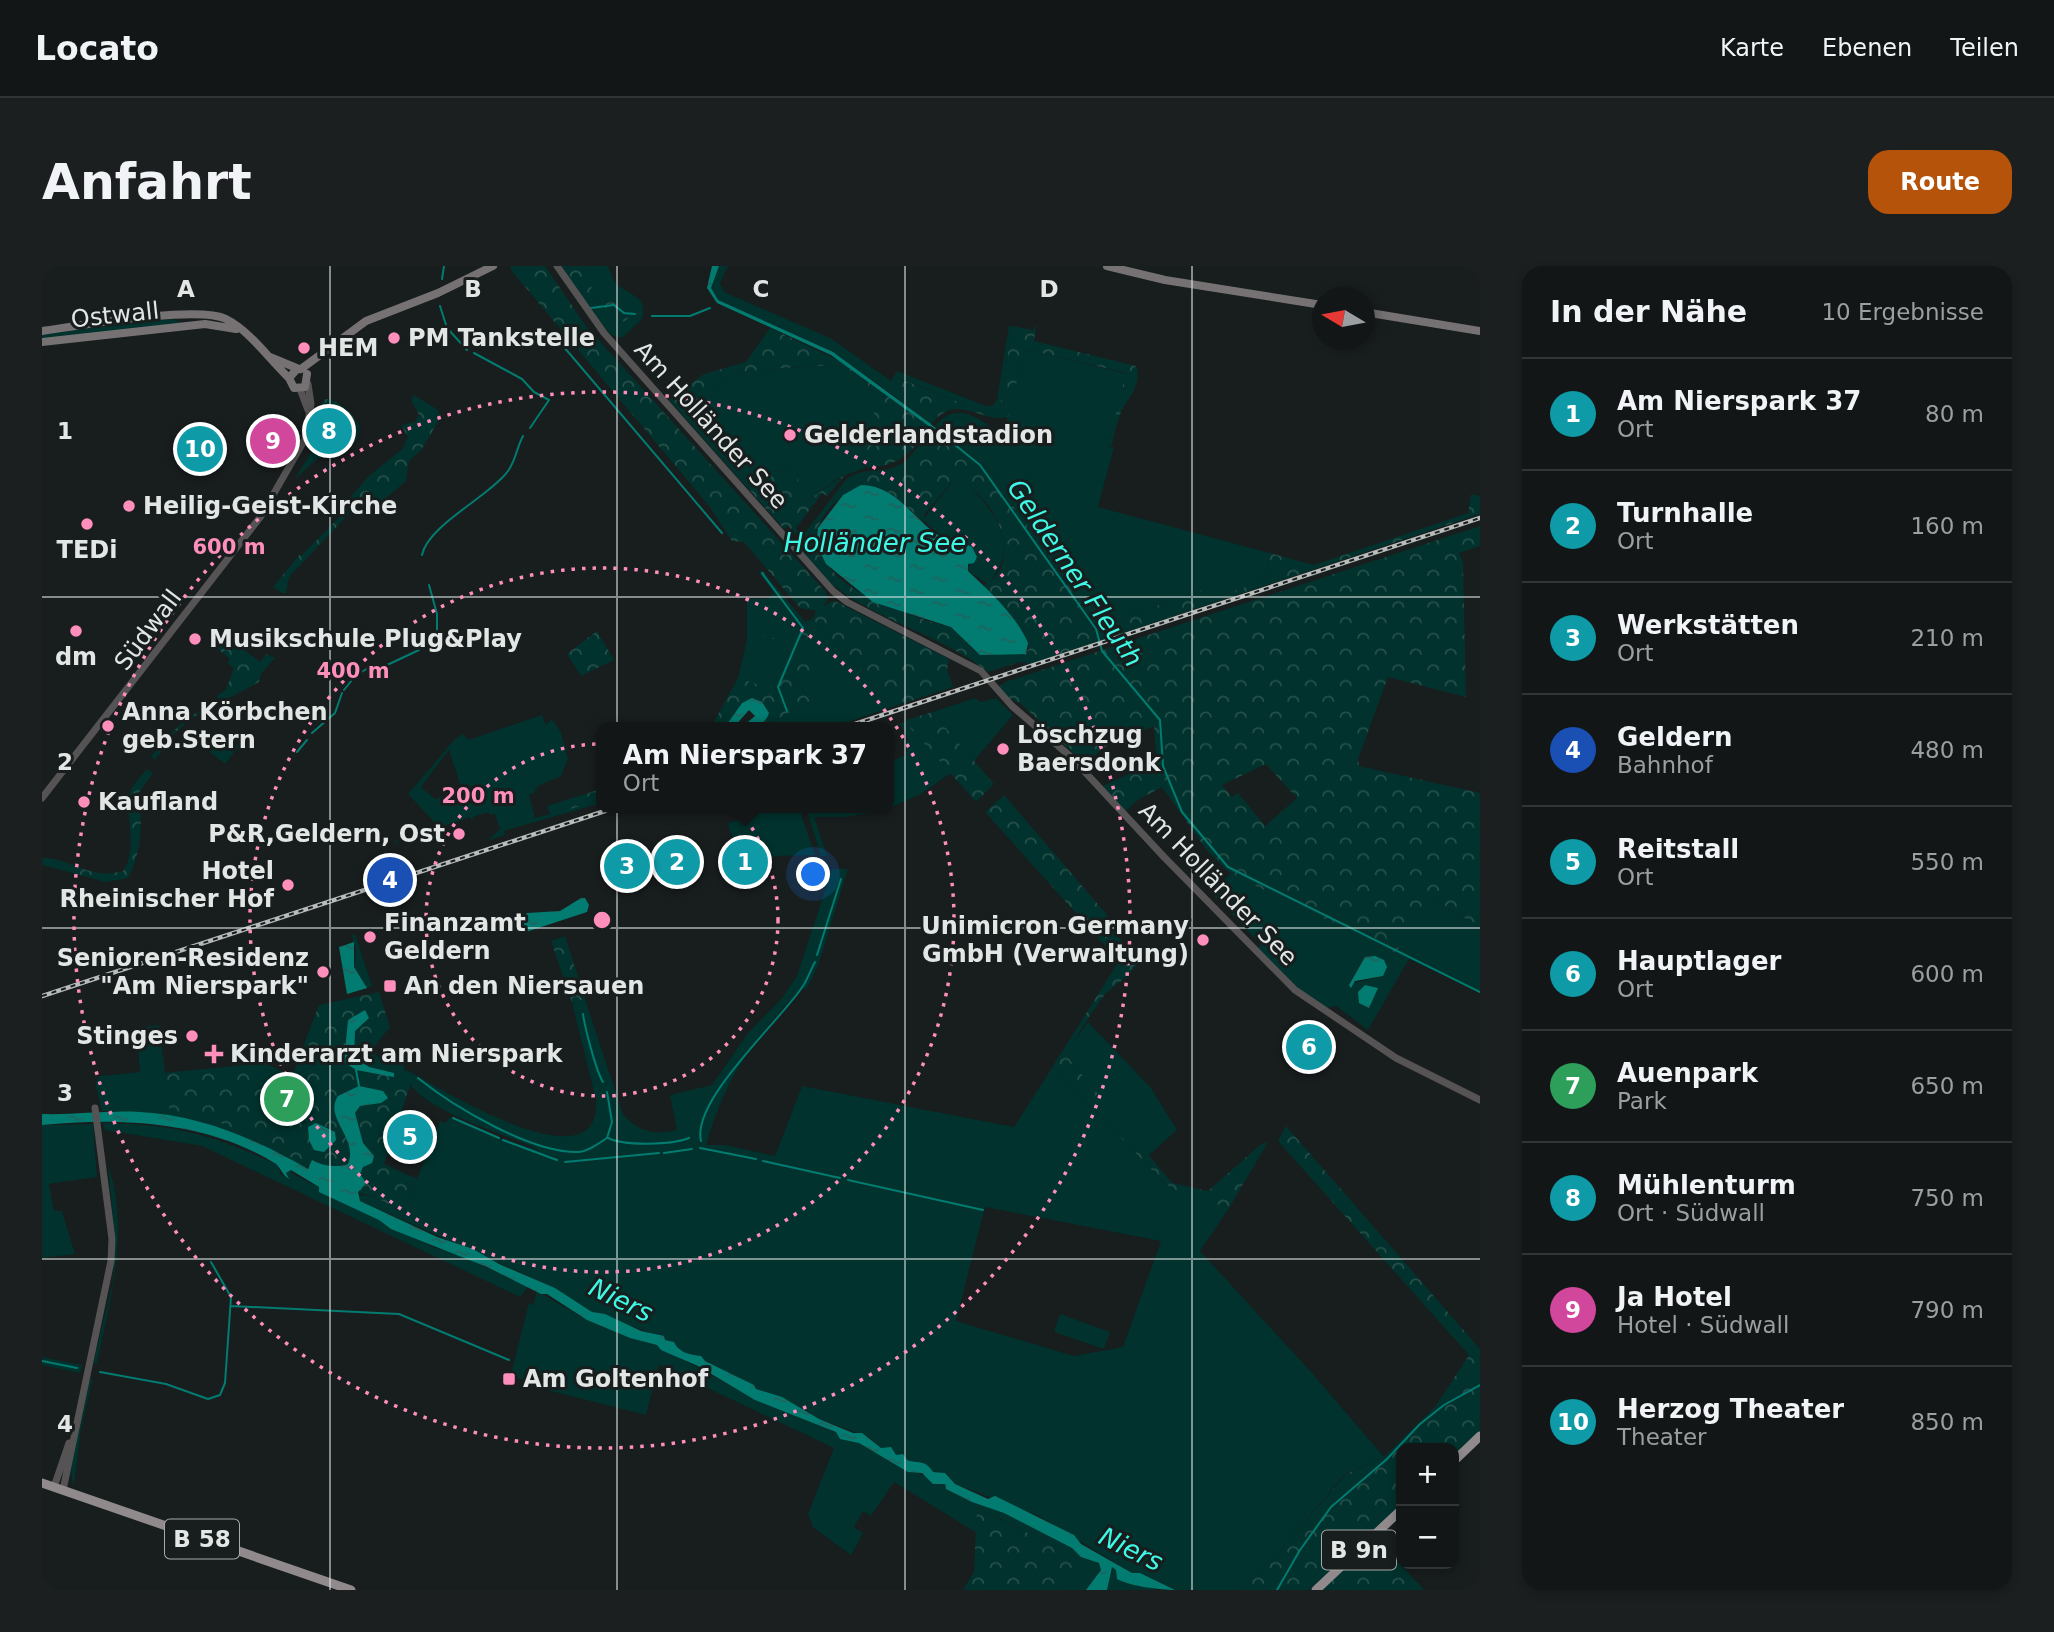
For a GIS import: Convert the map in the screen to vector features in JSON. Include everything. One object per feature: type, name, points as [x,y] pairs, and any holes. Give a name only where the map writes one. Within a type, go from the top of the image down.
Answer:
[{"type":"main road","points":[[289,378],[302,377],[323,354],[366,321],[438,293],[493,266]]},
{"type":"main road","points":[[1107,266],[1158,279],[1312,303]]},
{"type":"main road","name":"Ostwall","points":[[42,331],[214,314],[228,320],[270,357],[289,378],[291,386],[302,377],[270,357]]},
{"type":"main road","points":[[1375,314],[1480,331]]},
{"type":"main road","name":"Ostwall","points":[[186,315],[192,325]]},
{"type":"main road","name":"Ostwall","points":[[42,342],[192,325],[221,324],[242,331]]},
{"type":"main road","points":[[1459,1456],[1480,1437]]},
{"type":"main road","name":"B 58","points":[[42,1483],[351,1590]]},
{"type":"main road","name":"B 9n","points":[[1316,1590],[1396,1515]]},
{"type":"street","name":"Am Holländer See","points":[[557,268],[604,333],[823,582],[847,602],[981,671],[1012,706],[1071,757],[1278,975],[1316,1006],[1396,1058],[1480,1100]]},
{"type":"street","name":"Südwall","points":[[42,798],[255,524],[301,447],[311,400],[302,377]]},
{"type":"street","points":[[58,1489],[108,1286],[111,1261],[112,1239],[95,1108]]},
{"type":"green space","points":[[511,266],[545,266],[586,326],[825,591],[828,598],[824,606],[832,601],[837,602],[949,659],[947,670],[953,687],[892,707],[813,619],[816,611],[800,608],[744,542],[732,541],[709,506],[511,270]]},
{"type":"green space","points":[[562,266],[592,266],[585,270],[598,304],[622,300],[629,316],[627,320],[617,323],[597,315],[580,295]]},
{"type":"green space","points":[[608,266],[615,282],[640,300],[642,319],[622,338],[611,335],[592,312],[620,322],[621,300],[598,304],[584,269]]},
{"type":"green space","points":[[719,266],[728,266],[720,283],[724,292],[832,339],[891,381],[897,371],[986,406],[992,406],[997,400],[1009,326],[1012,326],[999,414],[984,412],[899,378],[890,393],[833,352],[718,300],[711,288]]},
{"type":"green space","points":[[172,319],[183,323],[42,340],[42,334]]},
{"type":"green space","points":[[1036,325],[1034,341],[1136,366],[1137,383],[1121,412],[1111,447],[1107,449],[1126,373],[1025,349],[1008,417],[997,418],[960,409],[941,415],[931,424],[890,393],[898,378],[984,412],[999,414],[1012,326],[1032,330]]},
{"type":"green space","points":[[770,328],[838,360],[930,427],[904,456],[888,465],[867,467],[858,455],[874,424],[874,398],[867,383],[847,369],[834,365],[778,368],[727,378],[717,387],[707,412],[712,439],[726,462],[737,470],[751,473],[796,469],[803,504],[847,473],[827,496],[822,493],[796,528],[799,532],[796,535],[788,526],[784,529],[669,400],[704,374],[746,362]]},
{"type":"green space","points":[[1025,349],[1127,374],[1107,448],[1114,447],[1098,507],[1270,553],[1264,581],[1212,598],[1201,591],[1096,626],[985,465],[936,425],[950,414],[957,413],[979,419],[994,429],[1005,428]]},
{"type":"green space","name":"Gelderlandstadion","points":[[834,365],[847,369],[867,383],[874,398],[874,424],[861,448],[863,465],[867,467],[838,478],[802,505],[796,469],[751,473],[737,470],[726,462],[712,439],[707,412],[717,387],[727,378],[778,368]]},
{"type":"green space","points":[[414,395],[438,410],[440,418],[422,449],[409,461],[406,481],[380,503],[363,499],[289,577],[286,593],[273,587],[300,554],[302,555],[352,504],[348,500],[369,476],[402,449],[408,437],[401,425],[415,422],[419,415],[411,400]]},
{"type":"green space","points":[[325,399],[340,404],[348,411],[359,424],[359,433],[351,445],[316,460],[295,479],[318,441],[321,404]]},
{"type":"green space","points":[[936,425],[985,465],[1096,626],[1201,591],[1212,598],[1264,581],[1270,553],[1314,565],[1468,513],[1471,494],[1480,496],[1480,514],[1030,664],[1020,662],[988,672],[965,656],[858,602],[834,586],[813,566],[797,543],[847,478],[861,472],[890,469],[905,462]],"holes":[[[955,478],[962,478],[989,507],[1001,530],[1003,562],[993,579],[984,585],[1023,632],[1029,648],[1026,654],[975,652],[951,627],[882,603],[853,588],[828,566],[818,551],[817,530],[822,518],[850,491],[861,487],[879,488],[900,501],[924,522],[924,515]]]},
{"type":"green space","points":[[955,478],[962,478],[984,502],[1000,528],[1004,541],[1003,555],[988,584],[968,571],[970,563],[962,543],[947,541],[923,520]]},
{"type":"green space","points":[[1480,526],[1480,546],[1459,553],[1463,562],[1466,697],[1388,677],[1358,759],[1359,766],[1480,793],[1480,927],[1429,897],[1396,953],[1231,874],[1208,852],[1162,787],[1138,800],[1126,811],[1103,786],[1156,761],[1154,726],[1103,748],[1085,764],[1020,703],[1006,697],[998,688],[1005,682]],"holes":[[[1266,764],[1297,798],[1265,826],[1238,793],[1232,797],[1222,785]]]},
{"type":"green space","points":[[762,570],[807,624],[809,635],[793,676],[810,701],[772,722],[762,722],[767,718],[767,708],[742,703],[729,722],[714,722],[738,678],[775,690],[802,631],[759,573]]},
{"type":"green space","points":[[774,593],[802,631],[775,691],[738,678],[747,639],[747,599],[767,599]]},
{"type":"green space","points":[[813,619],[892,707],[848,722],[772,722],[810,701],[793,676],[807,639],[806,621]]},
{"type":"green space","points":[[597,631],[614,660],[581,676],[567,654]]},
{"type":"green space","points":[[765,635],[781,641],[771,664],[758,658]]},
{"type":"green space","points":[[228,637],[260,662],[266,654],[275,658],[261,674],[259,682],[190,719],[173,735],[155,760],[151,757],[173,731],[199,711],[219,700],[217,696],[226,689],[234,668],[227,663],[230,659],[218,649]]},
{"type":"green space","points":[[807,660],[815,663],[818,671],[815,679],[807,682],[799,679],[796,671],[799,663]]},
{"type":"green space","points":[[975,698],[981,702],[996,698],[1013,715],[974,761],[932,712]]},
{"type":"green space","points":[[932,712],[994,784],[976,802],[904,721]]},
{"type":"green space","points":[[542,715],[546,725],[552,719],[561,732],[568,759],[561,776],[538,786],[534,793],[529,795],[535,818],[596,801],[596,804],[504,831],[505,835],[487,841],[500,829],[495,814],[490,815],[489,812],[473,817],[472,822],[470,817],[441,827],[442,831],[438,828],[419,834],[420,838],[417,835],[398,841],[396,846],[395,841],[435,827],[435,823],[408,794],[455,739],[463,734],[468,740]],"holes":[[[449,750],[462,790],[435,799],[421,787]]]},
{"type":"green space","points":[[905,722],[951,773],[919,795],[894,806],[894,759],[904,756],[907,751],[904,742],[908,740],[901,725],[894,726]]},
{"type":"green space","points":[[224,735],[239,746],[225,764],[210,752]]},
{"type":"green space","points":[[147,769],[153,773],[138,794],[140,837],[128,878],[106,882],[42,865],[42,858],[62,861],[100,873],[123,871],[128,862],[131,841],[130,792]]},
{"type":"green space","points":[[596,791],[596,801],[550,815],[547,806]]},
{"type":"green space","points":[[1004,795],[1115,924],[1112,930],[1138,960],[1132,971],[1107,992],[1094,1010],[1072,1047],[1070,1060],[1172,1183],[1208,1191],[1260,1145],[1268,1142],[1229,1208],[1181,1193],[1164,1183],[1053,1066],[1119,961],[985,812]]},
{"type":"green space","points":[[759,813],[801,813],[815,855],[777,856],[741,866],[728,823]]},
{"type":"green space","points":[[808,813],[871,813],[846,817],[814,817],[827,856],[821,856]]},
{"type":"green space","points":[[832,869],[848,869],[819,963],[807,989],[802,987],[769,1024],[744,1060],[723,1098],[706,1145],[725,1145],[775,1156],[802,1086],[1014,1127],[1053,1066],[1164,1183],[1229,1208],[1200,1251],[1312,1373],[1384,1457],[1345,1474],[1283,1548],[1239,1590],[1175,1590],[1140,1573],[1132,1573],[1039,1516],[955,1484],[945,1473],[933,1472],[880,1448],[869,1437],[819,1419],[782,1397],[756,1389],[700,1356],[687,1354],[653,1334],[592,1312],[555,1288],[358,1200],[358,1195],[373,1196],[404,1212],[440,1121],[446,1123],[449,1117],[499,1138],[541,1151],[467,1121],[429,1102],[405,1077],[407,1070],[515,1125],[546,1134],[573,1136],[591,1125],[596,1100],[572,1003],[585,999],[623,1114],[647,1131],[677,1130],[670,1095],[712,1085],[748,1033],[782,998],[797,976]],"holes":[[[985,1207],[1161,1241],[1123,1347],[1074,1356],[956,1321]]]},
{"type":"green space","points":[[1231,874],[1262,886],[1429,897],[1480,927],[1480,992],[1409,959],[1368,1030],[1336,1006],[1327,1008],[1300,990],[1258,950],[1260,944],[1209,890]],"holes":[[[1365,957],[1383,976],[1349,984]]]},
{"type":"green space","points":[[355,934],[372,986],[367,988],[354,967],[356,951],[352,935]]},
{"type":"green space","points":[[565,936],[585,999],[572,1003],[551,941]]},
{"type":"green space","points":[[379,992],[390,1027],[371,1051],[388,1065],[399,1050],[410,1086],[384,1164],[417,1179],[404,1212],[373,1196],[349,1191],[305,1164],[217,1121],[170,1112],[163,1073],[265,1063],[292,1076],[319,1005]]},
{"type":"green space","points":[[1088,1022],[1151,1088],[1177,1130],[1148,1156],[1070,1060],[1069,1049]]},
{"type":"green space","points":[[159,1025],[170,1112],[213,1113],[310,1169],[295,1164],[251,1140],[215,1127],[159,1115],[102,1111],[95,1083],[100,1076],[140,1072],[136,1028]]},
{"type":"green space","points":[[103,1123],[173,1129],[235,1146],[279,1166],[280,1173],[288,1179],[286,1173],[291,1170],[293,1174],[431,1246],[464,1257],[528,1287],[520,1297],[202,1146],[105,1130]]},
{"type":"green space","points":[[93,1124],[97,1177],[49,1184],[54,1211],[62,1211],[75,1254],[42,1258],[42,1125]]},
{"type":"green space","points":[[1286,1126],[1480,1349],[1480,1432],[1459,1451],[1459,1443],[1398,1443],[1435,1407],[1469,1355],[1278,1141]]},
{"type":"green space","points":[[108,1164],[118,1215],[118,1240],[112,1291],[96,1366],[94,1360],[113,1281],[115,1239]]},
{"type":"green space","points":[[537,1291],[587,1320],[630,1338],[657,1345],[751,1397],[859,1443],[898,1465],[945,1484],[946,1489],[972,1502],[1004,1513],[1072,1548],[1081,1557],[1099,1563],[1101,1570],[1086,1590],[1061,1590],[1077,1557],[978,1508],[977,1533],[894,1482],[871,1516],[863,1511],[854,1527],[863,1533],[851,1555],[813,1527],[808,1514],[834,1448],[659,1365],[646,1415],[535,1387],[511,1374],[529,1303],[533,1305]]},
{"type":"green space","points":[[1060,1314],[1110,1332],[1104,1349],[1054,1332]]},
{"type":"green space","points":[[42,1357],[82,1365],[80,1373],[42,1365]]},
{"type":"green space","points":[[93,1377],[81,1429],[74,1486],[71,1464],[73,1450],[89,1381]]},
{"type":"green space","points":[[1396,1445],[1396,1511],[1309,1590],[1239,1590],[1283,1548],[1346,1474],[1384,1457]]},
{"type":"green space","points":[[977,1508],[1078,1557],[1061,1590],[963,1590],[974,1572]]},
{"type":"green space","points":[[1376,1538],[1396,1560],[1396,1569],[1405,1569],[1424,1590],[1321,1590]]},
{"type":"green space","points":[[1112,1567],[1116,1570],[1117,1579],[1155,1590],[1107,1590]]},
{"type":"water","points":[[712,266],[719,266],[711,288],[718,300],[833,352],[931,424],[930,427],[831,355],[717,303],[707,288]]},
{"type":"water","name":"Holländer See","points":[[861,485],[886,491],[935,533],[949,542],[972,547],[977,557],[974,563],[968,564],[968,571],[1017,623],[1028,643],[1026,654],[980,655],[951,627],[873,602],[826,564],[816,544],[818,528],[843,495]]},
{"type":"water","points":[[752,698],[762,702],[769,713],[765,721],[748,722],[755,716],[749,710],[738,722],[729,722],[742,703]]},
{"type":"water","points":[[585,898],[589,905],[587,912],[526,932],[522,918],[527,913],[560,911]]},
{"type":"water","points":[[354,942],[354,967],[367,988],[347,994],[339,947]]},
{"type":"water","points":[[1375,956],[1384,960],[1387,967],[1383,976],[1355,981],[1351,988],[1349,985],[1365,957]]},
{"type":"water","points":[[1365,985],[1378,988],[1369,1008],[1359,1003],[1358,992]]},
{"type":"water","points":[[365,1010],[369,1018],[355,1031],[354,1055],[369,1067],[394,1073],[394,1077],[356,1070],[344,1062],[348,1020]]},
{"type":"water","points":[[359,1086],[383,1091],[388,1098],[381,1103],[360,1106],[355,1113],[363,1143],[374,1156],[372,1163],[363,1167],[360,1174],[366,1183],[358,1192],[360,1201],[437,1237],[473,1249],[499,1264],[555,1288],[592,1312],[605,1314],[641,1331],[664,1336],[665,1340],[674,1342],[681,1351],[701,1356],[705,1361],[754,1385],[756,1389],[782,1397],[819,1419],[853,1433],[862,1433],[881,1448],[891,1447],[896,1455],[903,1454],[907,1460],[924,1464],[933,1472],[945,1473],[955,1484],[988,1499],[995,1496],[1074,1535],[1081,1544],[1132,1573],[1140,1573],[1175,1590],[1145,1587],[1117,1579],[1116,1570],[1112,1567],[1107,1590],[1086,1590],[1101,1570],[1099,1563],[1081,1557],[1072,1548],[1004,1513],[946,1489],[945,1484],[933,1484],[922,1473],[908,1472],[859,1443],[840,1439],[836,1432],[755,1400],[698,1366],[661,1350],[657,1345],[630,1338],[587,1320],[547,1294],[541,1294],[487,1267],[391,1229],[379,1220],[319,1192],[319,1187],[291,1170],[286,1173],[289,1179],[276,1164],[250,1150],[222,1139],[162,1125],[101,1122],[42,1125],[42,1114],[162,1114],[227,1130],[308,1169],[312,1160],[325,1165],[340,1166],[348,1164],[350,1155],[346,1137],[337,1120],[335,1104],[338,1096]]},
{"type":"water","points":[[316,1123],[335,1132],[336,1140],[324,1152],[314,1150],[309,1140],[308,1127]]},
{"type":"waterway","points":[[442,279],[444,266]]},
{"type":"waterway","points":[[591,308],[614,305],[624,313],[635,314]]},
{"type":"waterway","points":[[440,306],[447,328],[467,350]]},
{"type":"waterway","points":[[652,316],[690,316],[710,308]]},
{"type":"waterway","points":[[558,340],[722,533]]},
{"type":"waterway","points":[[474,353],[522,379],[534,392],[549,400],[530,428]]},
{"type":"waterway","name":"Gelderner Fleuth","points":[[929,424],[980,465],[1096,629],[1102,651],[1160,720],[1163,766],[1182,812],[1228,867],[1480,992]]},
{"type":"waterway","points":[[422,555],[435,533],[508,471],[523,436]]},
{"type":"waterway","points":[[762,573],[803,628],[778,687],[787,711]]},
{"type":"waterway","points":[[429,585],[437,614],[437,636]]},
{"type":"waterway","points":[[358,674],[370,667],[385,666],[419,650]]},
{"type":"waterway","points":[[344,690],[352,680]]},
{"type":"waterway","points":[[312,733],[335,713],[342,693]]},
{"type":"waterway","points":[[297,752],[307,740]]},
{"type":"waterway","points":[[817,955],[841,879]]},
{"type":"waterway","points":[[701,1141],[702,1124],[723,1083],[803,986],[815,962]]},
{"type":"waterway","points":[[583,1014],[588,1039],[603,1082]]},
{"type":"waterway","points":[[356,1070],[359,1086]]},
{"type":"waterway","points":[[418,1078],[452,1102],[516,1137],[538,1145],[578,1152],[607,1138],[612,1122],[607,1092]]},
{"type":"waterway","points":[[453,1118],[499,1138]]},
{"type":"waterway","points":[[608,1138],[648,1144],[689,1138]]},
{"type":"waterway","points":[[503,1140],[557,1160]]},
{"type":"waterway","points":[[700,1148],[756,1159]]},
{"type":"waterway","points":[[664,1153],[692,1149]]},
{"type":"waterway","points":[[565,1162],[659,1153]]},
{"type":"waterway","points":[[763,1161],[840,1178]]},
{"type":"waterway","points":[[848,1180],[983,1210]]},
{"type":"waterway","points":[[100,1372],[166,1384],[208,1399],[220,1395],[225,1383],[231,1297],[211,1262]]},
{"type":"waterway","points":[[231,1306],[399,1314],[509,1360]]},
{"type":"waterway","points":[[42,1361],[77,1368]]},
{"type":"waterway","points":[[1277,1590],[1300,1550],[1331,1507],[1387,1459],[1420,1424],[1444,1405],[1480,1385]]},
{"type":"railway","points":[[861,722],[1480,518]]},
{"type":"railway","points":[[42,996],[599,813]]},
{"type":"place","name":"PM Tankstelle","points":[[394,338]]},
{"type":"place","name":"HEM","points":[[304,348]]},
{"type":"place","name":"Mühlenturm","points":[[329,431]]},
{"type":"place","name":"Gelderlandstadion","points":[[790,435]]},
{"type":"place","name":"Ja Hotel","points":[[273,441]]},
{"type":"place","name":"Herzog Theater","points":[[200,449]]},
{"type":"place","name":"Heilig-Geist-Kirche","points":[[129,506]]},
{"type":"place","name":"TEDi","points":[[87,524]]},
{"type":"place","name":"dm","points":[[76,631]]},
{"type":"place","name":"Musikschule Plug&Play","points":[[195,639]]},
{"type":"place","name":"Anna Körbchen geb.Stern","points":[[108,726]]},
{"type":"place","name":"Löschzug Baersdonk","points":[[1003,749]]},
{"type":"place","name":"Kaufland","points":[[84,802]]},
{"type":"place","name":"P&R,Geldern, Ost","points":[[459,834]]},
{"type":"place","name":"Turnhalle","points":[[677,862]]},
{"type":"place","name":"Am Nierspark 37","points":[[745,862]]},
{"type":"place","name":"Werkstätten","points":[[627,866]]},
{"type":"place","name":"Geldern","points":[[390,880]]},
{"type":"place","name":"Hotel Rheinischer Hof","points":[[288,885]]},
{"type":"place","name":"Finanzamt Geldern","points":[[370,937]]},
{"type":"place","name":"Unimicron Germany GmbH (Verwaltung)","points":[[1203,940]]},
{"type":"place","name":"Senioren-Residenz \"Am Nierspark\"","points":[[323,972]]},
{"type":"place","name":"An den Niersauen","points":[[390,986]]},
{"type":"place","name":"Stinges","points":[[192,1036]]},
{"type":"place","name":"Hauptlager","points":[[1309,1047]]},
{"type":"place","name":"Kinderarzt am Nierspark","points":[[214,1054]]},
{"type":"place","name":"Auenpark","points":[[287,1099]]},
{"type":"place","name":"Reitstall","points":[[410,1137]]},
{"type":"place","name":"Am Goltenhof","points":[[509,1379]]},
{"type":"water label","name":"Niers","points":[[621,1300]]},
{"type":"water label","name":"Niers","points":[[1131,1549]]}]
